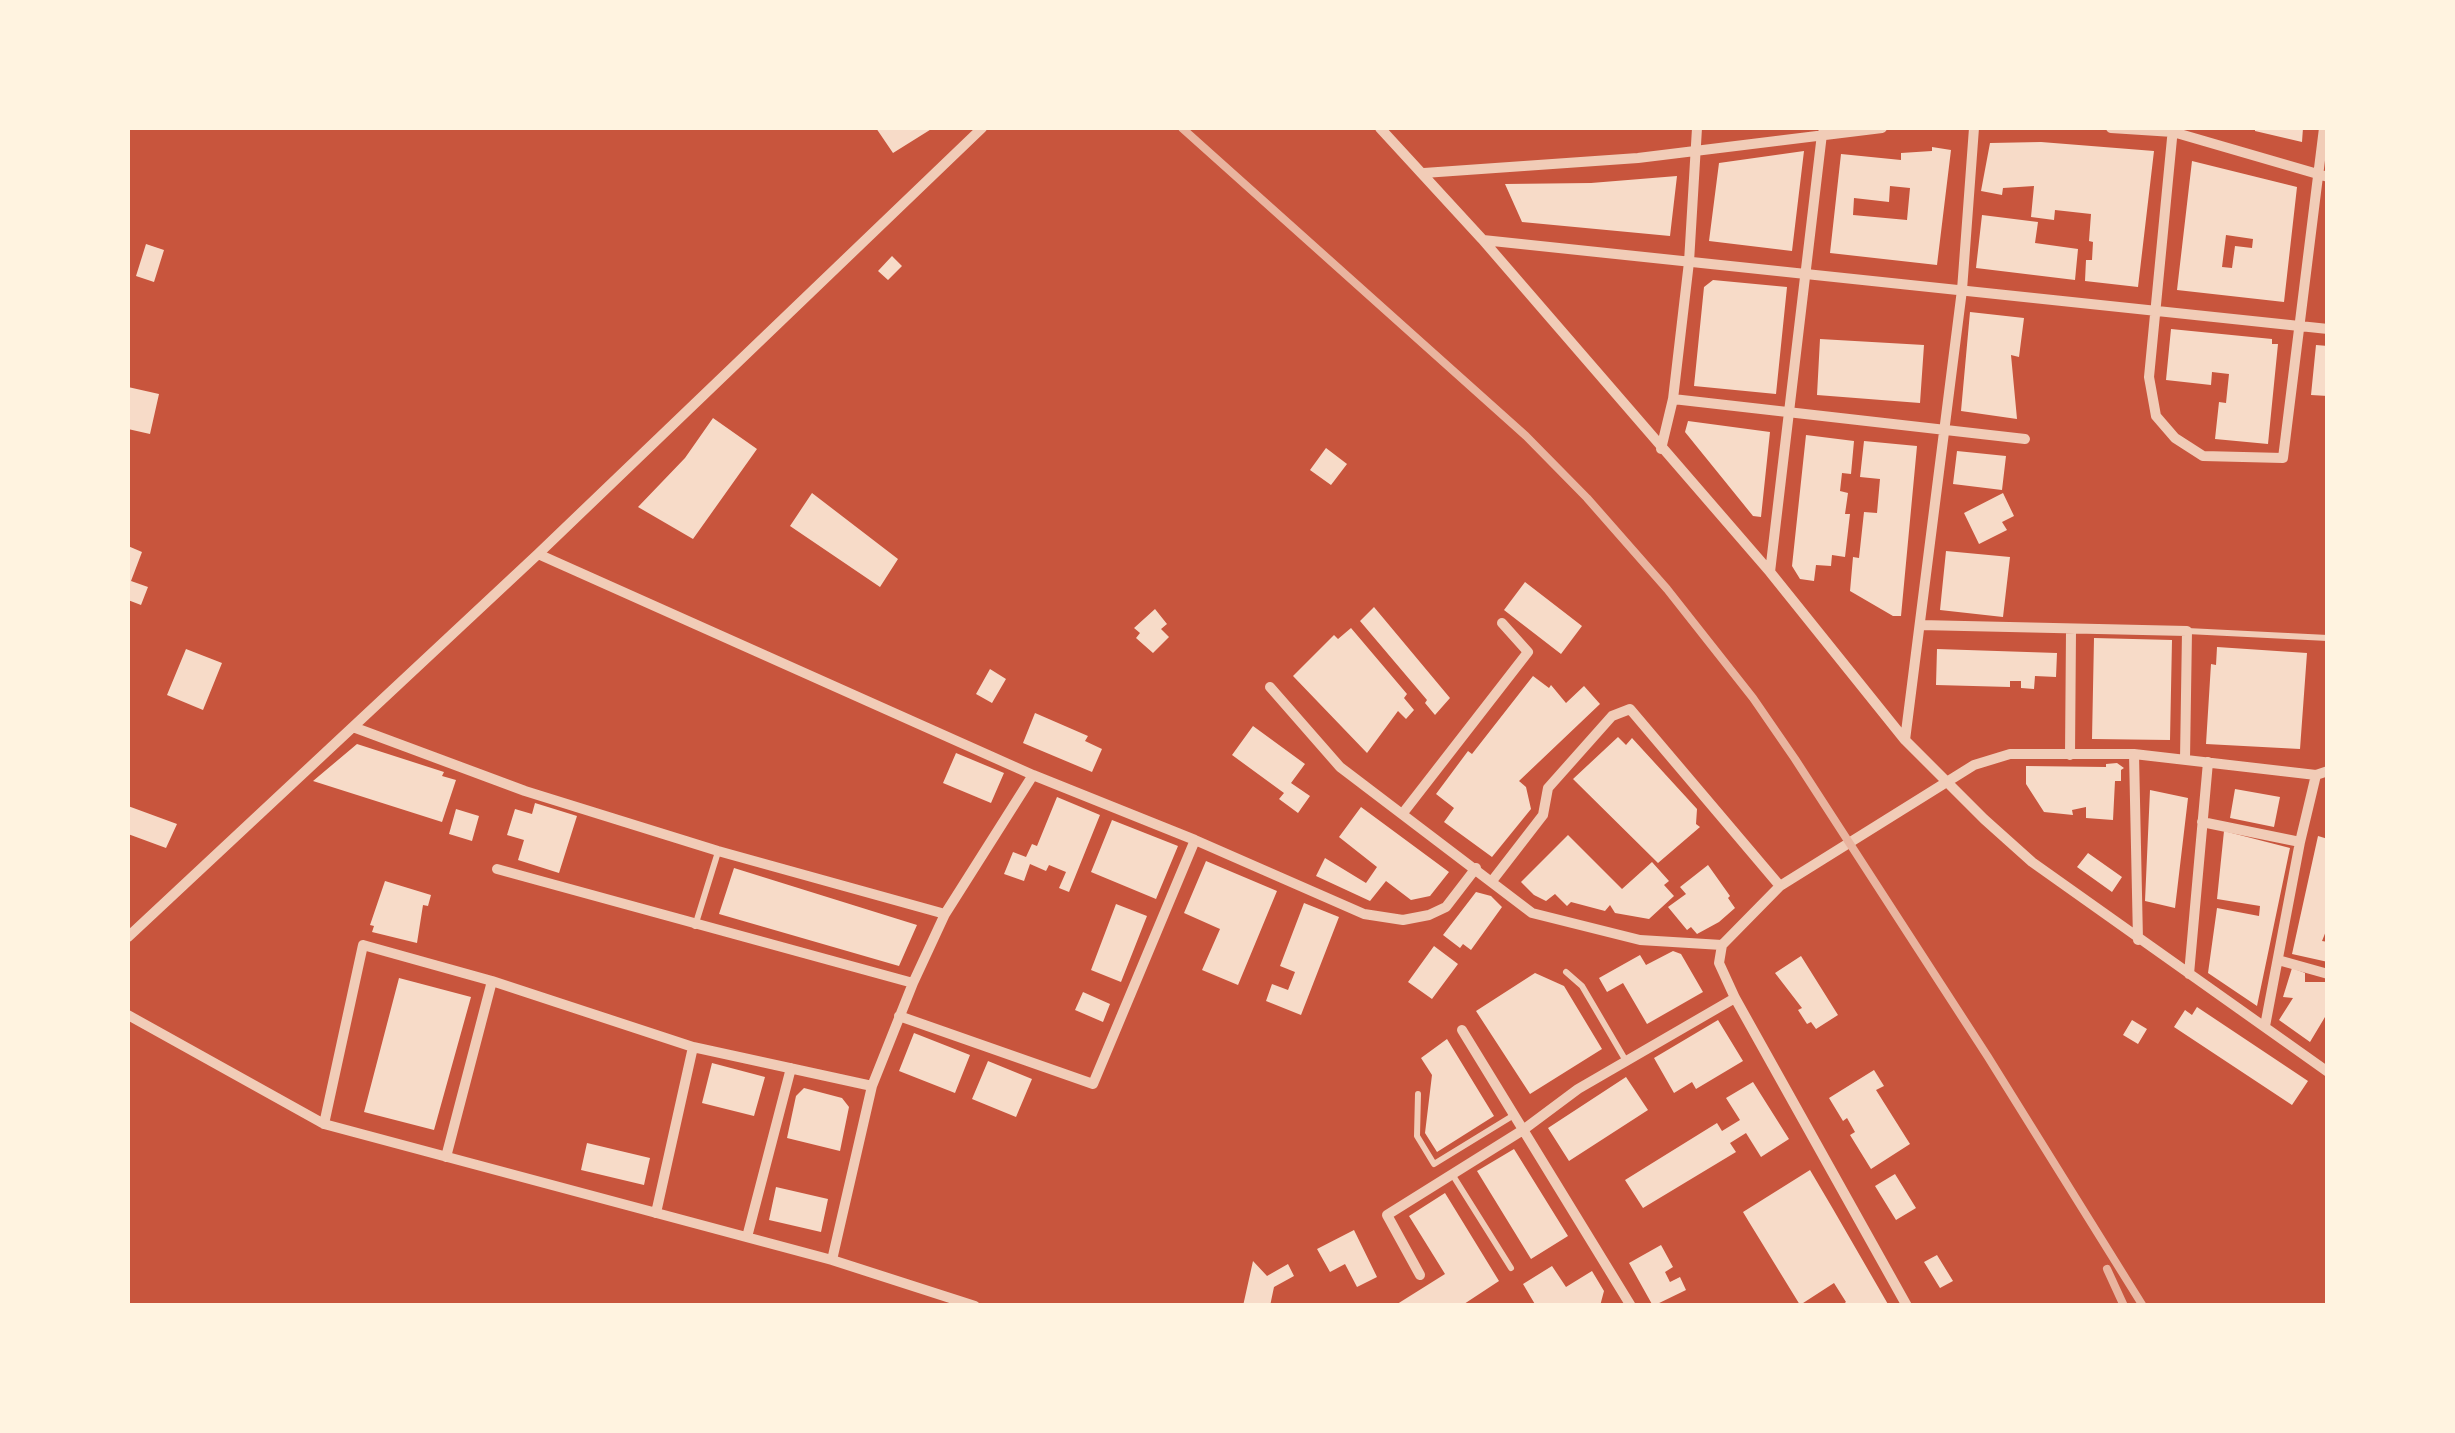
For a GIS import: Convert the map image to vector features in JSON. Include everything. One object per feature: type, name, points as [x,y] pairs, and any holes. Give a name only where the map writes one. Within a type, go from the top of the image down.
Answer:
[{"type":"street","points":[[128,937],[538,554],[982,128]]},
{"type":"street","points":[[1380,128],[1770,572],[1905,740],[2032,862],[2328,1072]]},
{"type":"street","points":[[1661,449],[1674,398],[1689,262],[1697,128]]},
{"type":"street","points":[[1424,174],[1638,158],[1882,128]]},
{"type":"street","points":[[1905,740],[1962,290],[1974,128]]},
{"type":"street","points":[[2111,128],[2173,130],[2323,177]]},
{"type":"street","points":[[2173,130],[2149,378],[2156,416],[2176,438],[2203,456],[2283,458],[2323,177],[2324,128]]},
{"type":"street","points":[[1770,572],[1822,134]]},
{"type":"street","points":[[1482,240],[2328,330]]},
{"type":"street","points":[[1674,398],[2025,438]]},
{"type":"street","points":[[538,554],[1033,775],[1196,840],[1364,914],[1403,920],[1429,915],[1446,907],[1476,868]]},
{"type":"street","points":[[1403,814],[1528,652],[1502,623]]},
{"type":"street","points":[[1920,625],[2187,631],[2185,759]]},
{"type":"street","points":[[2070,755],[2071,631]]},
{"type":"street","points":[[1270,687],[1340,767],[1532,912],[1640,940],[1722,945]]},
{"type":"street","points":[[1492,881],[1543,815],[1548,788],[1612,716],[1630,710],[1780,886]]},
{"type":"street","points":[[353,728],[525,791],[718,851],[945,914]]},
{"type":"street","points":[[1907,1306],[1734,998],[1718,962],[1722,945],[1780,886],[1974,764],[2010,754],[2134,754],[2322,773],[2300,842],[2265,1026]]},
{"type":"street","points":[[2134,754],[2138,940]]},
{"type":"street","points":[[2190,974],[2208,762]]},
{"type":"street","points":[[832,1260],[872,1086],[912,983],[945,914],[1033,775]]},
{"type":"street","points":[[2202,822],[2300,842]]},
{"type":"street","points":[[900,1016],[1092,1084],[1196,840]]},
{"type":"street","points":[[497,869],[912,983]]},
{"type":"street","points":[[324,1124],[364,944],[693,1047],[872,1086]]},
{"type":"street","points":[[2278,960],[2328,974]]},
{"type":"street","points":[[446,1157],[492,981]]},
{"type":"street","points":[[1420,1275],[1387,1215],[1523,1130],[1578,1089],[1734,998]]},
{"type":"street","points":[[128,1015],[324,1124],[832,1260],[975,1306]]},
{"type":"street","points":[[1462,1030],[1631,1306]]},
{"type":"street","points":[[656,1213],[693,1047]]},
{"type":"street","points":[[746,1237],[790,1068]]},
{"type":"lane","points":[[2187,631],[2328,638]]},
{"type":"lane","points":[[695,926],[718,851]]},
{"type":"lane","points":[[1566,972],[1582,986],[1626,1062]]},
{"type":"lane","points":[[1418,1094],[1417,1136],[1434,1164],[1514,1115]]},
{"type":"lane","points":[[1452,1174],[1511,1268]]},
{"type":"building","points":[[876,128],[933,128],[893,153]]},
{"type":"building","points":[[2303,128],[2302,142],[2255,131]]},
{"type":"building","points":[[2041,142],[2154,151],[2138,287],[2085,281],[2086,260],[2092,260],[2091,214],[2055,210],[2054,220],[2031,217],[2034,186],[2003,188],[2002,195],[1981,191],[1990,143]]},
{"type":"building","points":[[1932,147],[1951,150],[1937,265],[1830,253],[1841,154],[1901,160],[1901,153],[1932,151]],"holes":[[[1890,186],[1910,188],[1907,220],[1853,215],[1854,198],[1889,202]]]},
{"type":"building","points":[[1804,151],[1792,251],[1709,241],[1719,163]]},
{"type":"building","points":[[2192,161],[2297,187],[2284,302],[2177,290]],"holes":[[[2226,235],[2253,239],[2252,248],[2235,246],[2232,268],[2222,267]]]},
{"type":"building","points":[[1677,176],[1670,236],[1522,222],[1505,184],[1591,183]]},
{"type":"building","points":[[1982,215],[2038,222],[2035,243],[2078,249],[2075,280],[1976,268]]},
{"type":"building","points":[[146,244],[164,250],[154,282],[136,276]]},
{"type":"building","points":[[892,256],[902,266],[888,280],[878,271]]},
{"type":"building","points":[[1713,280],[1787,287],[1776,394],[1694,386],[1704,287]]},
{"type":"building","points":[[1970,312],[2024,318],[2019,357],[2011,355],[2017,419],[1961,411]]},
{"type":"building","points":[[2171,329],[2272,339],[2272,344],[2278,344],[2268,444],[2215,439],[2219,402],[2226,403],[2229,374],[2212,372],[2211,385],[2166,380]]},
{"type":"building","points":[[1820,339],[1924,345],[1920,403],[1817,395]]},
{"type":"building","points":[[2316,345],[2328,346],[2328,396],[2311,395]]},
{"type":"building","points":[[128,387],[159,394],[150,434],[128,429]]},
{"type":"building","points":[[713,418],[757,449],[693,539],[638,507],[685,458]]},
{"type":"building","points":[[1688,421],[1770,432],[1761,517],[1753,516],[1685,432]]},
{"type":"building","points":[[1806,435],[1854,441],[1851,474],[1842,473],[1840,491],[1848,493],[1845,514],[1850,514],[1845,557],[1832,555],[1831,566],[1816,565],[1814,581],[1800,579],[1792,566]]},
{"type":"building","points":[[1864,441],[1917,446],[1901,616],[1893,616],[1850,591],[1853,557],[1859,558],[1864,512],[1877,513],[1880,479],[1860,477]]},
{"type":"building","points":[[1326,448],[1347,464],[1331,485],[1310,470]]},
{"type":"building","points":[[1957,451],[2006,456],[2002,490],[1953,484]]},
{"type":"building","points":[[812,493],[898,559],[880,587],[790,526]]},
{"type":"building","points":[[2003,493],[2014,516],[2002,522],[2007,530],[1979,544],[1964,513]]},
{"type":"building","points":[[128,546],[142,552],[131,581],[148,587],[141,605],[128,600]]},
{"type":"building","points":[[1946,551],[2010,557],[2003,617],[1940,610]]},
{"type":"building","points":[[1525,582],[1582,626],[1561,654],[1504,610]]},
{"type":"building","points":[[1374,607],[1450,698],[1435,715],[1425,703],[1427,700],[1360,621]]},
{"type":"building","points":[[1155,609],[1167,624],[1161,629],[1169,637],[1153,653],[1136,638],[1140,633],[1134,628]]},
{"type":"building","points":[[1351,628],[1407,694],[1404,698],[1414,710],[1406,719],[1398,711],[1367,753],[1293,676],[1334,635],[1338,639]]},
{"type":"building","points":[[2094,638],[2172,640],[2170,740],[2092,739]]},
{"type":"building","points":[[2217,647],[2307,653],[2300,749],[2206,744],[2211,664],[2216,665]]},
{"type":"building","points":[[186,649],[222,663],[203,710],[167,695]]},
{"type":"building","points":[[1937,649],[2057,653],[2056,677],[2035,676],[2034,689],[2021,688],[2021,681],[2010,681],[2010,687],[1936,685]]},
{"type":"building","points":[[990,669],[1006,679],[992,703],[976,694]]},
{"type":"building","points":[[1533,676],[1549,688],[1551,685],[1566,703],[1584,686],[1600,704],[1519,781],[1526,787],[1531,809],[1492,857],[1444,822],[1454,808],[1436,794]]},
{"type":"building","points":[[1035,713],[1088,736],[1085,741],[1102,749],[1092,772],[1023,743]]},
{"type":"building","points":[[1253,726],[1305,764],[1291,783],[1310,796],[1298,813],[1279,799],[1284,793],[1232,755]]},
{"type":"building","points":[[1618,737],[1626,745],[1632,738],[1697,809],[1696,824],[1700,827],[1658,863],[1573,779]]},
{"type":"building","points":[[357,744],[444,772],[442,776],[456,780],[442,822],[313,781]]},
{"type":"building","points":[[956,753],[1004,773],[991,803],[943,783]]},
{"type":"building","points":[[2117,763],[2124,768],[2121,781],[2115,781],[2113,820],[2086,818],[2086,807],[2072,810],[2073,815],[2044,812],[2026,784],[2026,766],[2106,767]]},
{"type":"building","points":[[2235,789],[2280,797],[2274,827],[2230,818]]},
{"type":"building","points":[[2150,790],[2188,798],[2175,908],[2145,901]]},
{"type":"building","points":[[1057,797],[1100,815],[1069,892],[1059,888],[1066,872],[1049,865],[1046,871],[1030,864],[1024,881],[1004,874],[1013,852],[1026,857],[1032,844],[1037,846]]},
{"type":"building","points":[[535,803],[577,816],[559,873],[518,860],[524,840],[507,835],[515,809],[532,814]]},
{"type":"building","points":[[128,806],[177,824],[166,848],[128,834]]},
{"type":"building","points":[[1361,807],[1449,872],[1430,896],[1411,900],[1386,881],[1370,901],[1316,876],[1325,858],[1366,883],[1377,867],[1339,837]]},
{"type":"building","points":[[456,809],[479,816],[472,841],[449,834]]},
{"type":"building","points":[[1112,820],[1178,846],[1156,899],[1091,872]]},
{"type":"building","points":[[2224,831],[2290,848],[2257,1006],[2208,973],[2217,908],[2259,916],[2260,906],[2217,899]]},
{"type":"building","points":[[1568,835],[1622,889],[1652,862],[1669,881],[1664,885],[1674,896],[1649,919],[1615,913],[1610,905],[1605,911],[1571,902],[1567,906],[1555,894],[1546,901],[1534,895],[1521,882]]},
{"type":"building","points":[[2318,836],[2328,839],[2328,926],[2322,941],[2328,942],[2328,962],[2292,954]]},
{"type":"building","points":[[2088,853],[2122,877],[2112,892],[2077,867]]},
{"type":"building","points":[[1206,861],[1277,891],[1238,985],[1202,970],[1220,929],[1184,913]]},
{"type":"building","points":[[1708,865],[1735,908],[1697,934],[1691,927],[1687,930],[1668,907],[1686,894],[1680,887]]},
{"type":"building","points":[[734,868],[917,925],[899,966],[719,914]]},
{"type":"building","points":[[385,881],[431,895],[428,906],[423,905],[417,943],[372,932],[374,926],[370,925]]},
{"type":"building","points":[[1476,892],[1491,896],[1502,907],[1471,950],[1463,944],[1460,948],[1443,935]]},
{"type":"building","points":[[1304,903],[1339,917],[1301,1015],[1266,1001],[1272,984],[1288,990],[1295,972],[1280,966]]},
{"type":"building","points":[[1116,904],[1147,916],[1121,982],[1091,970]]},
{"type":"building","points":[[1434,946],[1458,964],[1432,999],[1408,982]]},
{"type":"building","points":[[1673,951],[1681,954],[1703,992],[1647,1024],[1623,983],[1607,992],[1599,978],[1640,955],[1646,965]]},
{"type":"building","points":[[1801,956],[1838,1015],[1816,1029],[1811,1022],[1807,1024],[1798,1010],[1802,1008],[1775,973]]},
{"type":"building","points":[[2292,968],[2305,973],[2305,982],[2328,982],[2328,1012],[2310,1042],[2279,1020],[2293,998],[2283,997]]},
{"type":"building","points":[[1535,973],[1564,986],[1602,1049],[1530,1094],[1476,1011]]},
{"type":"building","points":[[399,978],[471,997],[434,1130],[364,1112]]},
{"type":"building","points":[[1083,992],[1110,1004],[1103,1022],[1075,1010]]},
{"type":"building","points":[[2197,1007],[2308,1081],[2292,1105],[2174,1027],[2185,1010],[2192,1015]]},
{"type":"building","points":[[1718,1020],[1743,1061],[1696,1089],[1692,1082],[1674,1093],[1654,1058]]},
{"type":"building","points":[[2132,1020],[2147,1029],[2138,1044],[2123,1035]]},
{"type":"building","points":[[914,1033],[970,1055],[955,1093],[899,1071]]},
{"type":"building","points":[[1447,1039],[1494,1116],[1437,1152],[1425,1133],[1432,1075],[1421,1058]]},
{"type":"building","points":[[988,1061],[1032,1079],[1016,1117],[972,1099]]},
{"type":"building","points":[[712,1063],[765,1077],[754,1116],[702,1103]]},
{"type":"building","points":[[1874,1070],[1884,1086],[1876,1090],[1910,1144],[1871,1169],[1850,1135],[1855,1132],[1847,1118],[1843,1121],[1829,1098]]},
{"type":"building","points":[[1626,1077],[1648,1110],[1569,1161],[1548,1128]]},
{"type":"building","points":[[1753,1082],[1789,1139],[1761,1157],[1746,1133],[1730,1143],[1736,1152],[1643,1208],[1625,1180],[1717,1123],[1722,1131],[1740,1120],[1726,1098]]},
{"type":"building","points":[[804,1088],[842,1098],[849,1107],[840,1151],[787,1138],[796,1096]]},
{"type":"building","points":[[587,1143],[650,1158],[644,1185],[581,1170]]},
{"type":"building","points":[[1514,1149],[1568,1236],[1531,1259],[1477,1171]]},
{"type":"building","points":[[1810,1170],[1889,1306],[1841,1306],[1846,1302],[1834,1283],[1800,1305],[1743,1212]]},
{"type":"building","points":[[1895,1174],[1916,1208],[1896,1220],[1875,1186]]},
{"type":"building","points":[[776,1187],[828,1199],[821,1232],[769,1220]]},
{"type":"building","points":[[1445,1193],[1499,1281],[1461,1306],[1394,1306],[1445,1274],[1409,1216]]},
{"type":"building","points":[[1354,1230],[1377,1277],[1357,1287],[1345,1264],[1330,1272],[1317,1249]]},
{"type":"building","points":[[1661,1245],[1673,1267],[1665,1272],[1670,1282],[1680,1277],[1686,1290],[1653,1306],[1629,1263]]},
{"type":"building","points":[[1937,1255],[1953,1281],[1940,1288],[1924,1262]]},
{"type":"building","points":[[1253,1261],[1267,1276],[1288,1264],[1294,1276],[1274,1287],[1270,1306],[1243,1306]]},
{"type":"building","points":[[1552,1266],[1566,1287],[1592,1271],[1604,1291],[1600,1306],[1536,1306],[1523,1284]]},
{"type":"railway","points":[[1182,128],[1526,436],[1667,589],[1753,698],[1795,759],[2143,1306]]},
{"type":"railway","points":[[2107,1269],[2124,1306]]}]
